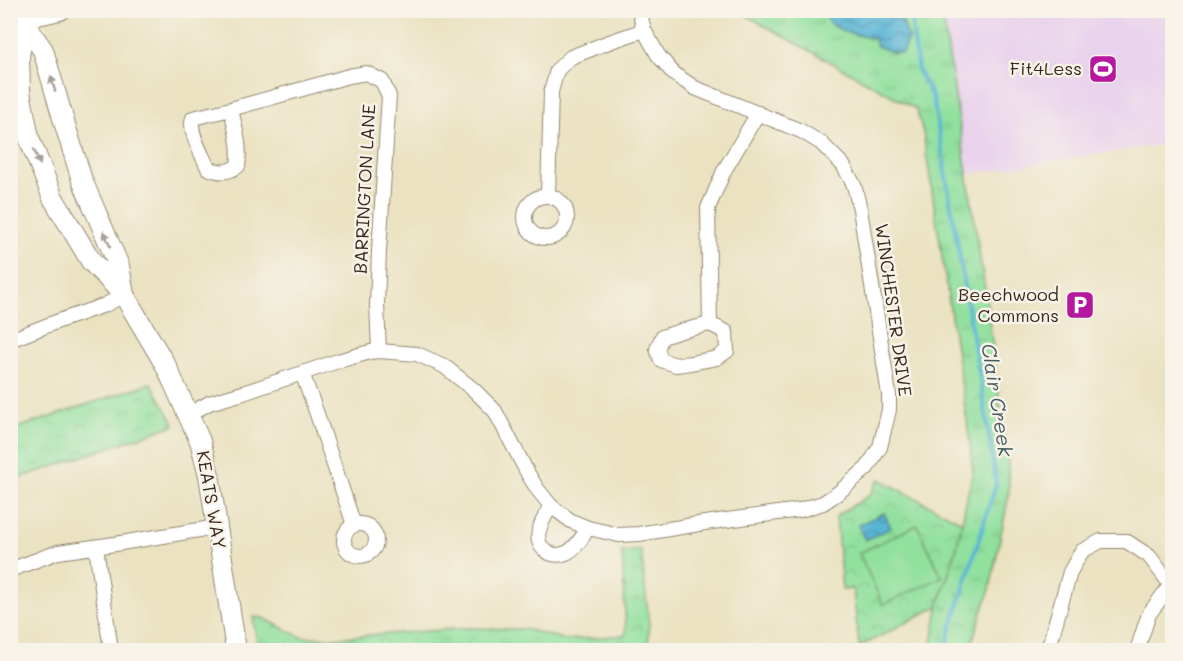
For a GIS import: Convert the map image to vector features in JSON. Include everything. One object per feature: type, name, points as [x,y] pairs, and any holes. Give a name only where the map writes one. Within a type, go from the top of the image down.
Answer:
[{"type":"street","points":[[20,16],[60,10]]},
{"type":"street","name":"WINCHESTER DRIVE","points":[[188,415],[210,403],[370,352],[417,354],[444,366],[474,390],[495,411],[528,474],[551,506],[571,521],[588,528],[619,535],[800,510],[823,503],[867,468],[880,447],[889,410],[889,395],[860,209],[854,185],[843,165],[821,143],[801,131],[695,88],[674,74],[658,55],[644,30],[639,10]]},
{"type":"street","name":"KEATS WAY","points":[[20,16],[20,92],[29,138],[53,198],[92,261],[124,295],[166,366],[200,441],[209,475],[236,651]]},
{"type":"street","name":"KEATS WAY","points":[[20,16],[43,50],[82,180],[119,266],[124,295]]},
{"type":"street","points":[[548,195],[551,92],[557,70],[571,57],[644,30]]},
{"type":"street","name":"BARRINGTON LANE","points":[[231,109],[238,136],[240,154],[238,166],[228,172],[217,172],[208,168],[191,125],[193,118],[349,76],[366,74],[382,81],[389,96],[379,251],[377,305],[379,351]]},
{"type":"street","points":[[710,324],[708,208],[724,171],[758,113]]},
{"type":"street","points":[[10,340],[105,305],[124,295]]},
{"type":"street","points":[[710,324],[726,332],[727,351],[717,358],[684,364],[676,365],[661,360],[657,349],[662,337],[710,324]]},
{"type":"street","points":[[302,374],[354,525]]},
{"type":"street","points":[[551,506],[539,529],[538,542],[544,550],[555,555],[566,553],[574,547],[588,528]]},
{"type":"street","points":[[10,570],[58,552],[216,527]]},
{"type":"street","points":[[1048,651],[1070,572],[1082,551],[1101,541],[1126,541],[1149,556],[1172,584],[1149,614],[1137,651]]},
{"type":"street","points":[[96,547],[111,651]]},
{"type":"shaded area","points":[[942,11],[1172,11],[1172,143],[968,174]]},
{"type":"green space","points":[[738,11],[824,11],[829,23],[843,31],[874,39],[877,46],[894,53],[902,52],[908,38],[899,11],[942,11],[986,296],[1008,462],[1009,494],[990,589],[969,650],[931,650],[938,607],[956,550],[973,470],[923,132],[916,109]]},
{"type":"green space","points":[[151,383],[175,425],[11,481],[11,430]]},
{"type":"green space","points":[[879,479],[962,522],[956,550],[938,606],[859,647],[853,589],[842,590],[836,516],[870,495]]},
{"type":"green space","points":[[917,525],[942,577],[883,605],[859,553]]},
{"type":"green space","points":[[641,550],[649,624],[648,650],[258,650],[253,617],[263,618],[301,637],[333,638],[467,628],[525,629],[567,640],[626,635],[622,552]]},
{"type":"water","points":[[824,11],[899,11],[908,38],[902,53],[894,53],[877,46],[874,39],[843,31],[829,23]]},
{"type":"water","points":[[884,513],[891,528],[865,540],[858,525]]},
{"type":"waterway","name":"Clair Creek","points":[[910,10],[918,71],[933,98],[996,484],[949,635],[947,650]]},
{"type":"place","name":"Fit4Less","points":[[1103,69]]},
{"type":"place","name":"Beechwood Commons","points":[[1080,305]]}]
